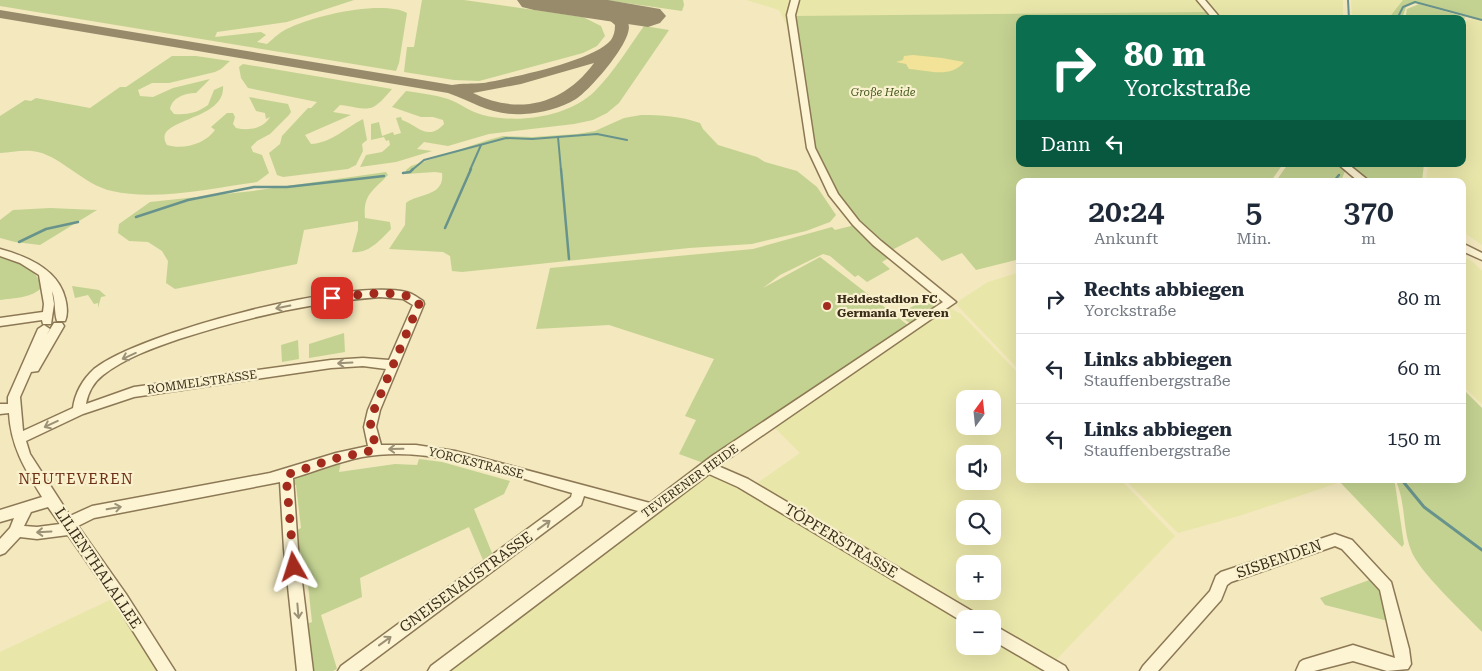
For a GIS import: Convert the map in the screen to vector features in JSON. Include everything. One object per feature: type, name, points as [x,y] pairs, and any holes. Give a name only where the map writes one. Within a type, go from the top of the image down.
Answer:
[{"type":"street","name":"TEVERENER HEIDE","points":[[436,671],[650,509],[709,468],[717,460],[951,302],[871,237],[856,223],[834,195],[811,148],[791,15],[795,0]]},
{"type":"street","points":[[1201,0],[1214,15]]},
{"type":"street","points":[[1347,167],[1360,178]]},
{"type":"street","points":[[1466,248],[1482,257]]},
{"type":"street","points":[[0,252],[30,263],[44,274],[51,324],[15,408],[0,409]]},
{"type":"street","points":[[79,411],[82,395],[91,379],[100,371],[129,356],[191,331],[253,313],[332,298],[381,293],[414,298],[419,304],[374,410],[370,427],[375,443],[374,450]]},
{"type":"street","points":[[0,322],[51,324]]},
{"type":"street","name":"ROMMELSTRASSE","points":[[19,439],[79,411],[134,392],[346,363],[394,365]]},
{"type":"street","name":"LILIENTHALALLEE","points":[[15,408],[19,439],[24,455],[51,500],[167,671]]},
{"type":"street","name":"YORCKSTRASSE","points":[[17,530],[30,532],[58,531],[92,512],[286,475],[333,459],[374,450],[412,449],[444,453],[648,508]]},
{"type":"street","name":"TÖPFERSTRASSE","points":[[709,468],[743,483],[957,610]]},
{"type":"street","points":[[286,475],[291,549],[304,671]]},
{"type":"street","name":"GNEISENAUSTRASSE","points":[[346,671],[576,501],[580,489]]},
{"type":"street","points":[[0,516],[51,500]]},
{"type":"street","points":[[0,549],[17,530],[16,526],[26,509]]},
{"type":"street","name":"SISBENDEN","points":[[1148,671],[1216,595],[1222,581],[1226,577],[1335,540],[1342,542],[1352,549],[1386,587],[1402,649],[1404,667],[1353,653],[1308,665],[1304,671]]},
{"type":"street","points":[[1001,636],[1060,671]]},
{"type":"shaded area","points":[[746,0],[1343,0],[1343,15],[1016,15],[1016,23],[787,26],[779,10]]},
{"type":"shaded area","points":[[1351,0],[1403,0],[1391,15],[1352,15]]},
{"type":"shaded area","points":[[1473,19],[1482,22],[1482,245],[1466,234],[1466,178],[1426,178],[1428,167],[1466,167],[1466,21]]},
{"type":"shaded area","points":[[1466,258],[1482,271],[1482,404],[1466,389]]},
{"type":"shaded area","points":[[1016,273],[1016,367],[957,305],[960,300],[988,282]]},
{"type":"shaded area","points":[[948,307],[961,314],[1016,371],[1016,483],[1124,483],[1175,536],[1054,662],[1001,631],[1001,610],[965,610],[753,486],[800,453],[772,425]]},
{"type":"shaded area","points":[[710,472],[757,495],[956,614],[956,655],[1001,655],[1001,639],[1048,667],[1045,671],[442,671]]},
{"type":"shaded area","points":[[1128,483],[1338,483],[1242,515],[1178,533]]},
{"type":"shaded area","points":[[114,598],[160,671],[0,671],[0,652]]},
{"type":"green space","points":[[0,0],[354,0],[287,22],[217,32],[215,37],[261,32],[266,35],[257,42],[267,44],[286,29],[332,14],[383,8],[396,9],[407,13],[396,71],[0,6]]},
{"type":"green space","points":[[422,0],[464,0],[583,17],[601,26],[605,36],[597,46],[583,53],[479,81],[454,80],[404,72],[407,47],[414,47]]},
{"type":"green space","points":[[605,0],[683,0],[684,5],[682,11]]},
{"type":"green space","points":[[1403,0],[1482,0],[1482,21],[1466,15],[1415,3],[1406,7],[1403,15],[1391,15]]},
{"type":"green space","points":[[1419,4],[1458,15],[1406,15],[1407,9]]},
{"type":"green space","name":"Große Heide","points":[[1207,12],[1210,15],[1016,15],[1016,167],[1281,167],[1273,178],[1016,178],[1016,260],[976,270],[962,253],[942,261],[917,237],[890,251],[858,223],[844,206],[814,149],[795,16]]},
{"type":"green space","points":[[644,26],[669,30],[619,103],[607,113],[593,120],[489,134],[448,146],[424,142],[417,149],[432,151],[396,162],[360,167],[366,155],[382,152],[390,145],[389,140],[386,141],[384,137],[371,140],[371,124],[379,122],[382,136],[393,132],[394,135],[401,133],[396,118],[401,117],[402,120],[428,132],[433,132],[444,124],[443,120],[433,117],[421,117],[392,107],[406,91],[448,99],[478,114],[497,118],[527,118],[557,112],[584,100],[595,91],[615,68]]},
{"type":"green space","points":[[172,56],[196,56],[230,61],[215,72],[169,83],[152,83],[138,90],[140,96],[153,97],[173,88],[210,79],[196,93],[183,95],[173,102],[170,109],[174,114],[183,114],[196,112],[204,108],[208,105],[214,90],[223,86],[221,98],[213,107],[169,129],[165,136],[167,145],[187,146],[206,139],[215,130],[211,127],[227,113],[233,113],[235,117],[233,124],[236,128],[250,129],[259,127],[270,117],[266,119],[265,113],[256,111],[249,97],[288,104],[291,112],[289,115],[270,134],[257,141],[251,147],[253,152],[262,155],[269,173],[257,182],[165,194],[129,194],[102,188],[56,160],[38,152],[0,153],[0,116],[25,100],[31,101],[36,98],[90,108],[120,87],[126,87]]},
{"type":"green space","points":[[243,64],[392,89],[374,107],[364,109],[340,105],[333,112],[351,115],[305,135],[311,144],[318,143],[332,138],[363,119],[367,140],[362,144],[363,151],[356,165],[348,169],[283,177],[277,175],[269,153],[280,144],[282,136],[308,108],[311,108],[317,102],[248,88],[241,78],[239,67]]},
{"type":"green space","points":[[641,115],[671,116],[700,123],[718,145],[797,171],[817,187],[836,215],[830,222],[806,231],[752,244],[689,248],[462,272],[452,271],[450,256],[443,252],[389,249],[405,225],[406,203],[435,190],[442,181],[442,173],[406,174],[406,170],[411,166],[503,136],[533,137],[577,134],[595,131],[624,118]]},
{"type":"green space","points":[[1286,167],[1341,167],[1345,171],[1342,178],[1278,178]]},
{"type":"green space","points":[[1351,167],[1424,167],[1422,178],[1364,178]]},
{"type":"green space","points":[[386,172],[388,175],[367,198],[365,218],[390,222],[391,229],[383,238],[364,251],[352,252],[358,230],[358,221],[304,230],[297,264],[175,289],[166,283],[168,261],[162,251],[148,242],[129,241],[118,233],[119,224],[150,202],[253,191]]},
{"type":"green space","points":[[50,208],[97,210],[40,245],[0,238],[0,220],[13,210]]},
{"type":"green space","points":[[855,225],[890,257],[882,262],[890,269],[867,282],[858,275],[855,277],[830,256],[823,254],[780,275],[763,288],[820,257],[909,326],[706,464],[679,454],[696,420],[685,416],[714,359],[609,325],[536,329],[550,268],[753,249],[832,227],[835,230]]},
{"type":"green space","points":[[0,256],[26,266],[39,280],[42,287],[28,295],[0,300]]},
{"type":"green space","points":[[72,286],[99,290],[106,296],[101,297],[98,308],[98,303],[94,304],[88,295],[75,298]]},
{"type":"green space","points":[[926,300],[936,308],[911,324],[904,319],[908,316],[901,312]]},
{"type":"green space","points":[[344,333],[345,352],[309,358],[309,344]]},
{"type":"green space","points":[[298,340],[299,359],[282,362],[281,345]]},
{"type":"green space","points":[[1466,392],[1482,408],[1482,632],[1454,604],[1415,559],[1408,541],[1396,483],[1466,483]]},
{"type":"green space","points":[[419,459],[442,462],[510,481],[504,494],[474,509],[492,553],[483,560],[469,527],[360,578],[362,597],[321,615],[337,669],[333,671],[313,671],[304,625],[312,622],[307,575],[299,578],[295,531],[301,528],[296,485],[291,486],[292,477],[341,461],[339,472],[395,464],[417,465]]},
{"type":"green space","points":[[1341,483],[1394,483],[1404,544],[1402,547]]},
{"type":"green space","points":[[1372,579],[1381,590],[1388,621],[1325,605],[1320,598]]},
{"type":"sand","points":[[913,55],[964,62],[952,70],[938,72],[909,69],[906,64],[896,62],[903,60],[904,56]]},
{"type":"waterway","points":[[1348,0],[1349,15]]},
{"type":"waterway","points":[[1399,15],[1403,7],[1415,2],[1463,15]]},
{"type":"waterway","points":[[1466,16],[1482,20]]},
{"type":"waterway","points":[[558,137],[597,134],[627,140]]},
{"type":"waterway","points":[[412,170],[424,160],[506,138],[558,137]]},
{"type":"waterway","points":[[558,137],[561,170]]},
{"type":"waterway","points":[[470,170],[481,145]]},
{"type":"waterway","points":[[445,228],[471,169]]},
{"type":"waterway","points":[[561,169],[569,259]]},
{"type":"waterway","points":[[403,173],[412,170]]},
{"type":"waterway","points":[[136,217],[188,200],[254,187],[287,187],[384,176]]},
{"type":"waterway","points":[[19,242],[46,229],[78,222]]},
{"type":"waterway","points":[[1404,483],[1424,507],[1482,550]]},
{"type":"taxiway","points":[[456,89],[492,86],[579,63],[605,52],[618,40],[622,33],[622,24],[611,14],[592,8]]},
{"type":"taxiway","points":[[0,14],[449,89],[487,105],[510,109],[535,108],[570,96],[589,79],[615,44]]},
{"type":"runway","points":[[534,0],[648,16]]},
{"type":"place","name":"Heidestadion FC Germania Teveren","points":[[827,306]]},
{"type":"district","name":"NEUTEVEREN","points":[[76,479]]},
{"type":"route","points":[[294,567],[286,475],[333,459],[374,450],[375,443],[370,427],[374,410],[419,304],[414,298],[391,293],[371,293],[332,298]]}]
